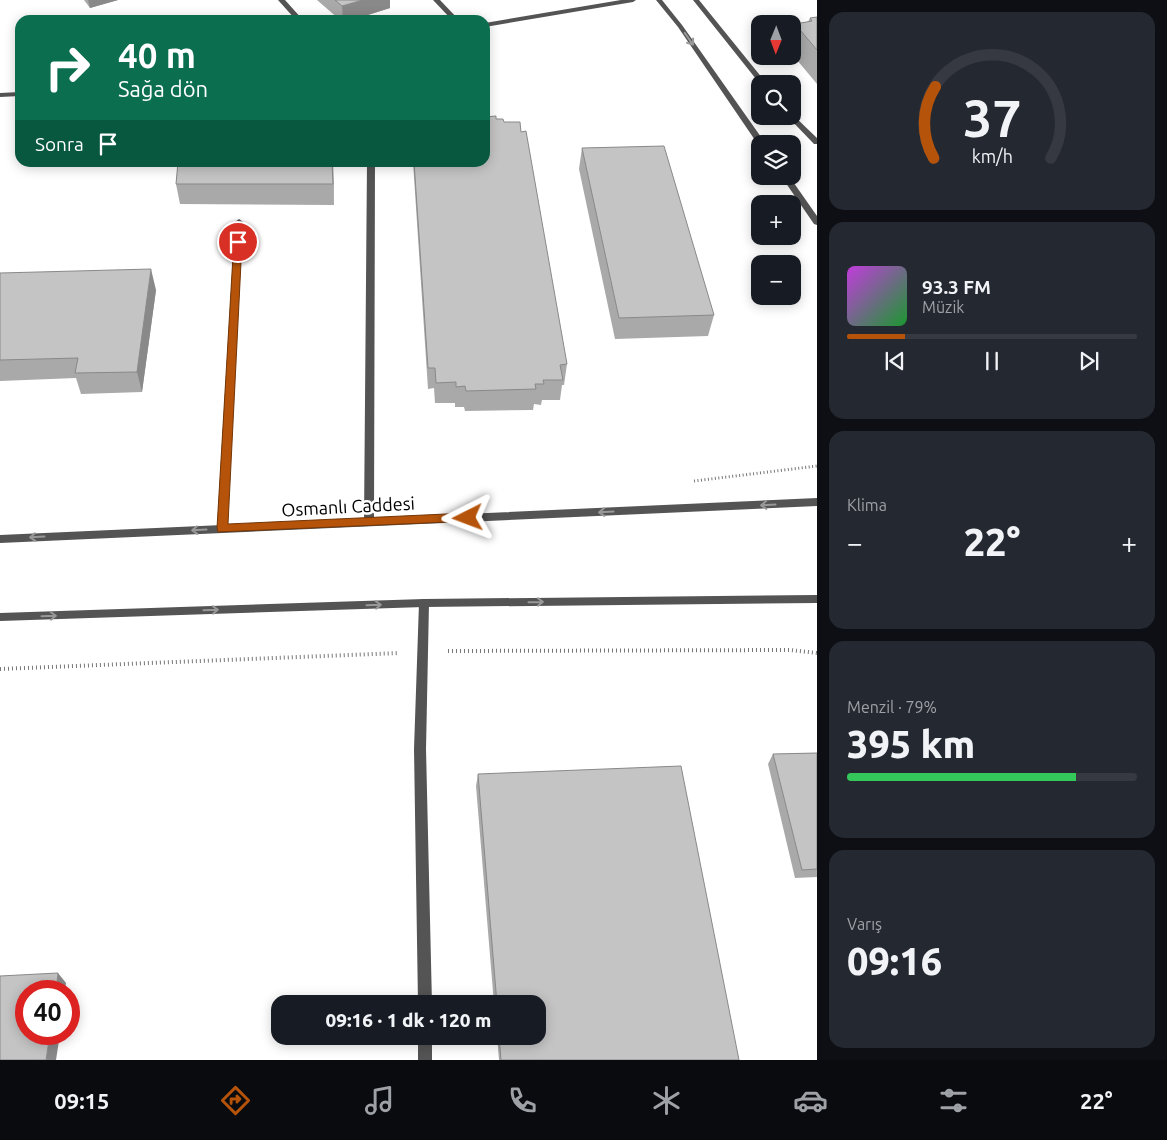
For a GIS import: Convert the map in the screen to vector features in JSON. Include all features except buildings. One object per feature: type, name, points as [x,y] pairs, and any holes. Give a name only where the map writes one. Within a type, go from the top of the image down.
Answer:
[{"type":"street","points":[[281,0],[295,15]]},
{"type":"street","points":[[436,0],[451,15]]},
{"type":"street","points":[[490,24],[633,0]]},
{"type":"street","points":[[659,0],[680,26],[756,135]]},
{"type":"street","points":[[696,0],[757,75]]},
{"type":"street","points":[[0,95],[15,94]]},
{"type":"street","points":[[801,125],[817,142]]},
{"type":"street","points":[[369,522],[371,167]]},
{"type":"street","points":[[791,185],[817,222]]},
{"type":"street","points":[[222,528],[239,222]]},
{"type":"street","name":"Osmanlı Caddesi","points":[[0,539],[817,501]]},
{"type":"street","points":[[0,618],[424,603],[817,599]]},
{"type":"street","points":[[424,603],[420,749],[424,995]]},
{"type":"street","points":[[425,1045],[426,1060]]},
{"type":"route","points":[[238,242],[222,528],[468,518]]}]
